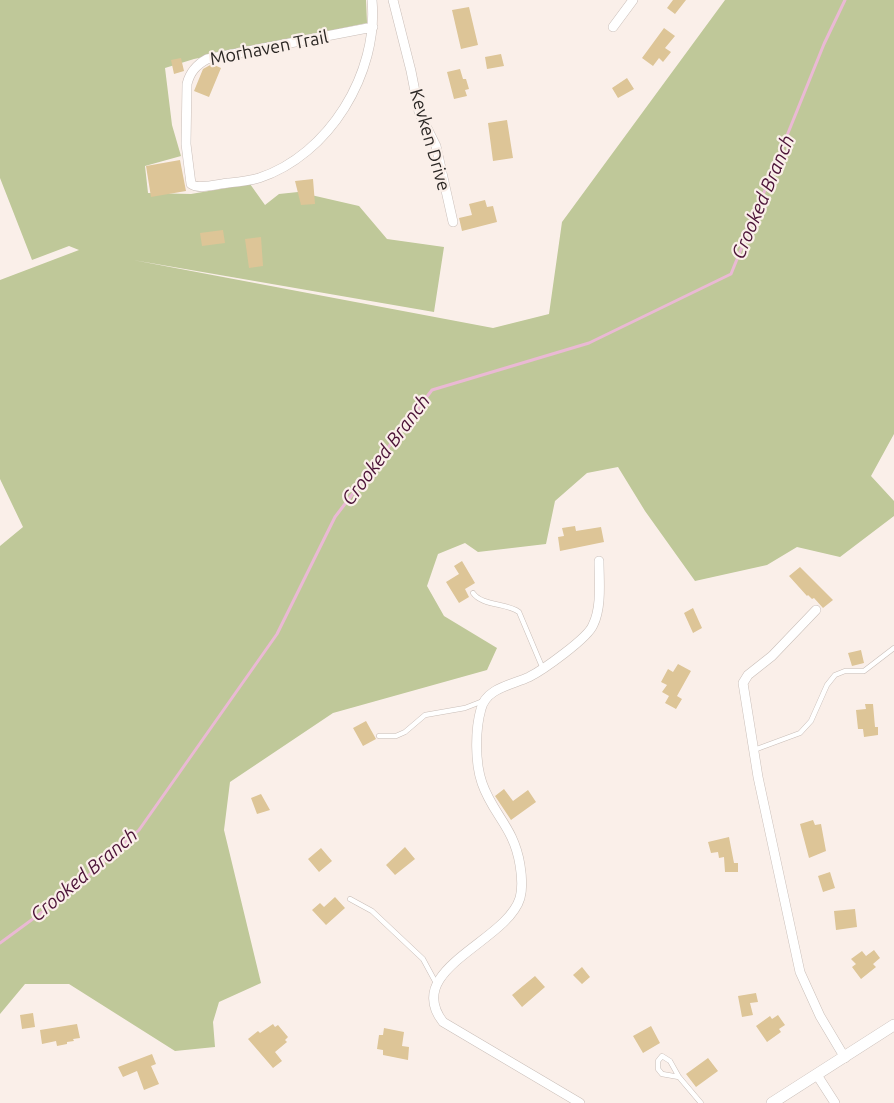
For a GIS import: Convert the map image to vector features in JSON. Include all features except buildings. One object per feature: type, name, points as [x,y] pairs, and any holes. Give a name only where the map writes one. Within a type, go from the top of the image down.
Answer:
[{"type":"street","name":"Morhaven Trail","points":[[372,0],[373,27],[366,64],[356,87],[334,121],[305,152],[289,163],[257,179],[204,186],[191,184],[186,144],[186,84],[189,76],[199,63],[207,59],[373,27]]},
{"type":"street","name":"Kevken Drive","points":[[393,0],[419,112],[436,146],[453,222]]},
{"type":"street","points":[[613,28],[633,0]]},
{"type":"street","points":[[580,1103],[443,1022],[434,1007],[433,998],[436,984],[457,961],[506,921],[516,907],[522,890],[517,848],[512,834],[486,792],[478,769],[477,745],[481,708],[484,701],[495,690],[543,669],[592,628],[597,609],[599,561]]},
{"type":"street","points":[[816,610],[772,656],[745,678],[743,683],[754,750],[800,972],[820,1016],[845,1058]]},
{"type":"street","points":[[772,1103],[894,1025]]},
{"type":"street","points":[[817,1075],[835,1103]]},
{"type":"lane","points":[[472,593],[478,598],[514,608],[520,612],[543,669]]},
{"type":"lane","points":[[754,750],[800,733],[811,721],[827,685],[835,675],[845,671],[864,671],[894,648]]},
{"type":"lane","points":[[379,736],[396,736],[405,732],[425,715],[465,708],[484,701]]},
{"type":"lane","points":[[350,898],[372,911],[423,959],[436,984]]},
{"type":"lane","points":[[679,1077],[662,1074],[658,1069],[658,1061],[662,1056],[670,1061],[679,1077],[701,1103]]},
{"type":"green space","points":[[0,0],[366,0],[367,23],[194,59],[165,68],[172,125],[181,156],[145,166],[148,193],[191,194],[250,184],[265,205],[279,194],[298,192],[359,206],[387,239],[444,247],[434,312],[133,260],[493,328],[549,314],[562,222],[725,0],[894,0],[894,434],[871,476],[894,501],[894,516],[840,557],[797,547],[767,565],[695,581],[645,511],[618,467],[587,473],[555,501],[546,544],[478,552],[465,543],[438,554],[427,586],[444,616],[497,648],[487,670],[333,713],[230,782],[224,830],[261,983],[219,1002],[213,1022],[215,1047],[175,1051],[69,984],[25,984],[0,1014],[0,546],[23,527],[0,479],[0,280],[79,250],[69,246],[32,260],[0,178]]},
{"type":"waterway","name":"Crooked Branch","points":[[0,943],[71,891],[139,830],[277,634],[335,517],[432,390],[589,343],[731,274],[824,44],[845,0]]}]
